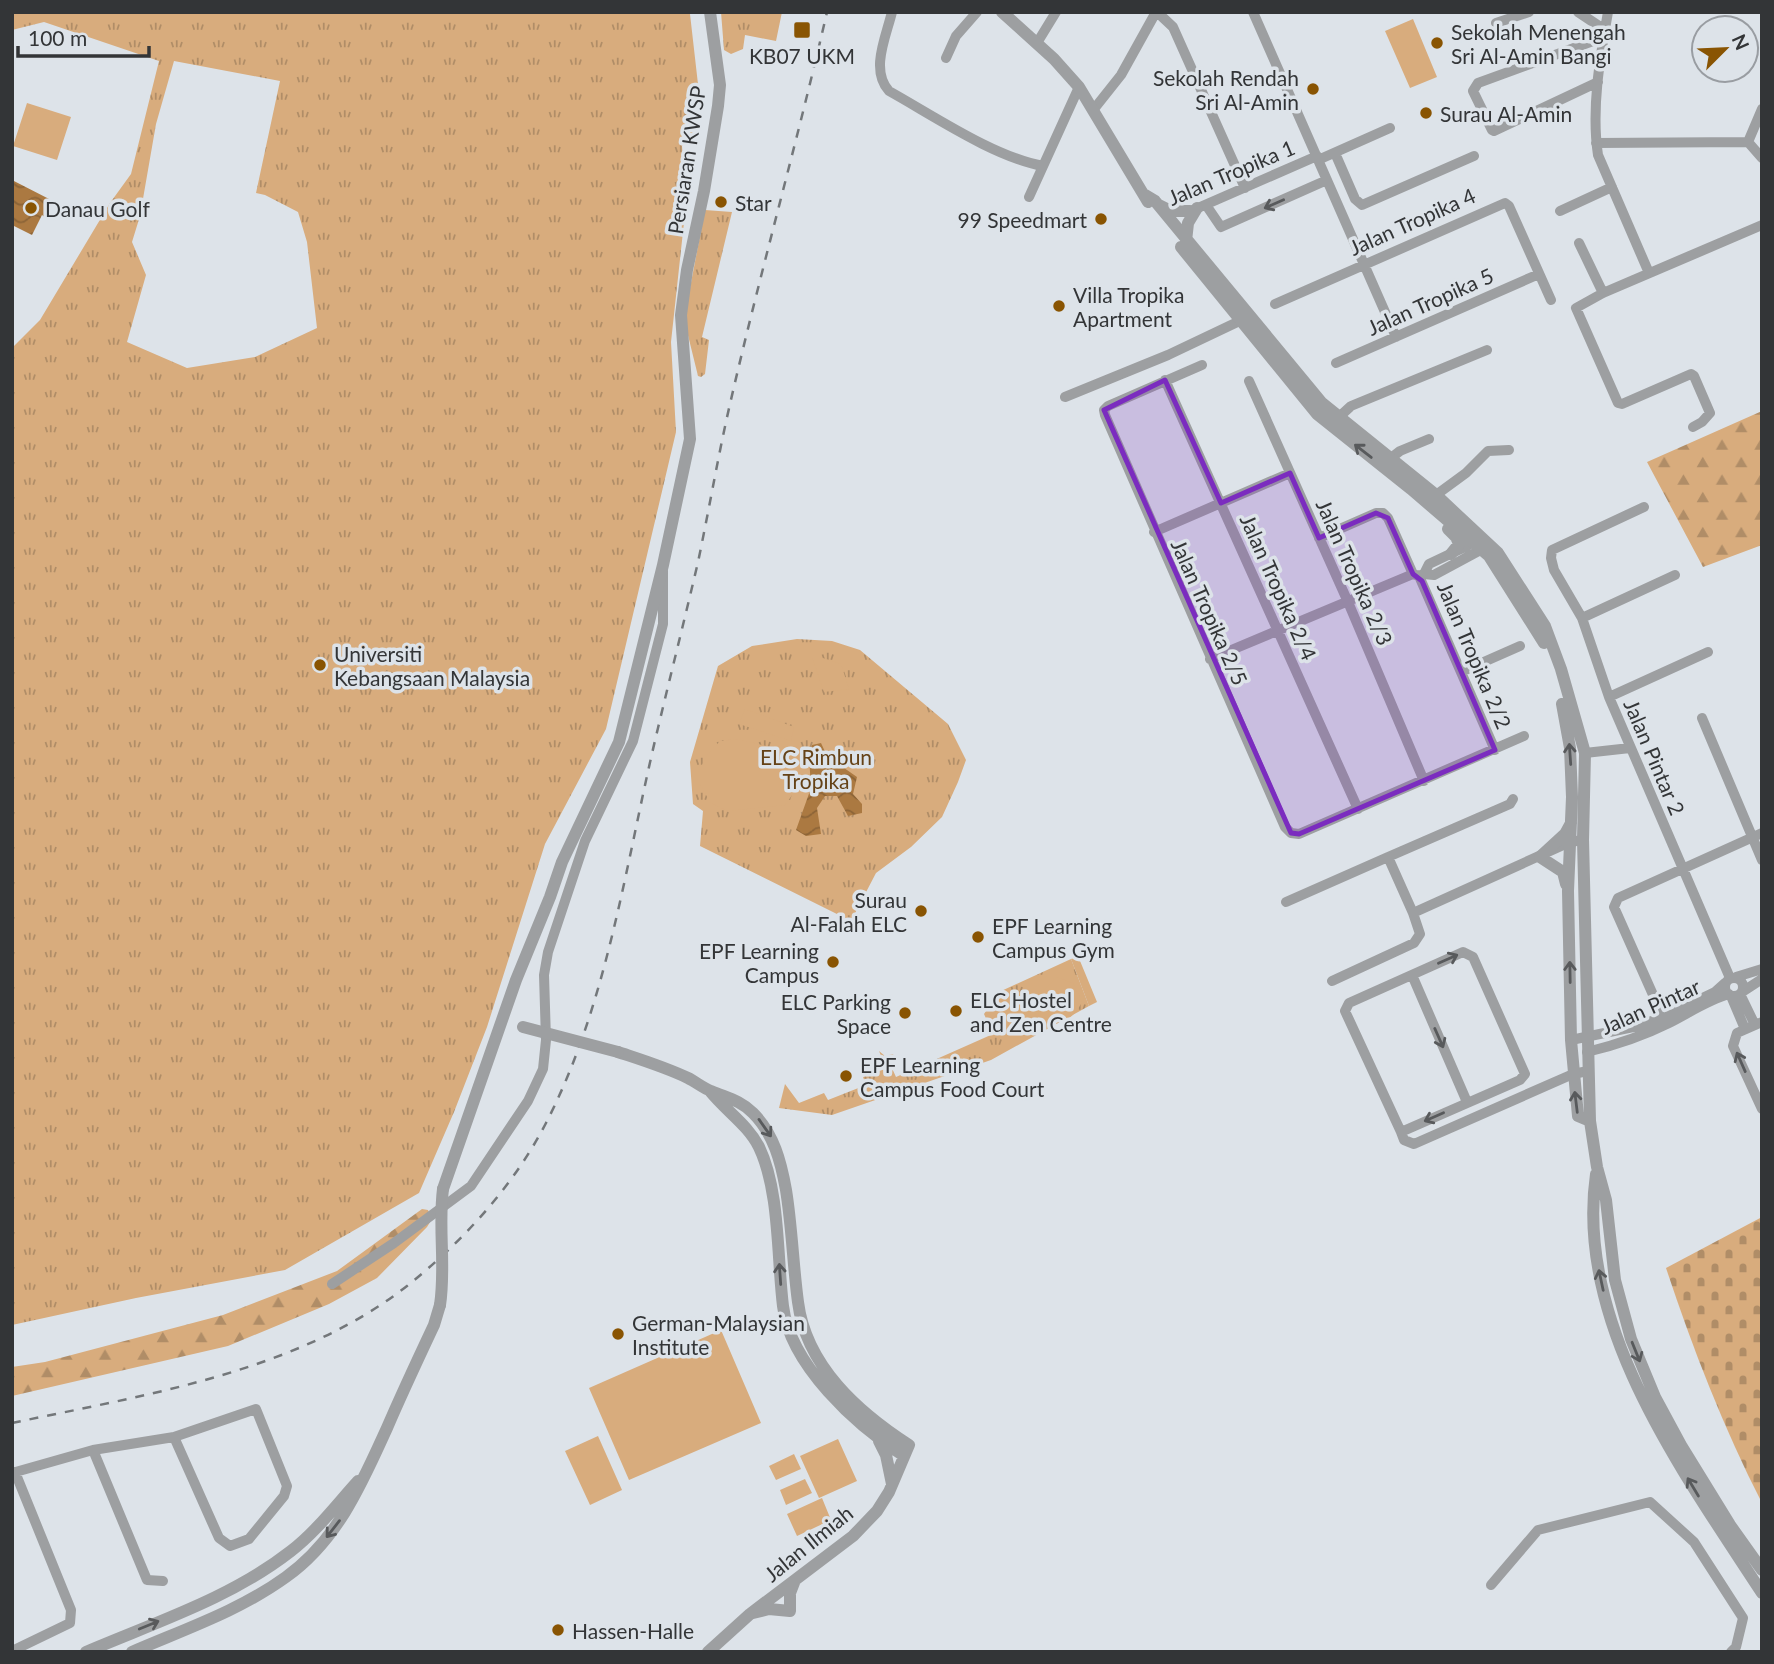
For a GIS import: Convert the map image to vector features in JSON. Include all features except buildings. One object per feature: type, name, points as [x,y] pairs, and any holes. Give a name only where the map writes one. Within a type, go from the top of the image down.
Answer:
[{"type":"street","name":"Persiaran KWSP","points":[[132,1652],[224,1614],[289,1576],[311,1555],[336,1527],[356,1496],[434,1325],[440,1305],[443,1272],[440,1225],[443,1189],[562,862],[619,742],[663,565],[690,439],[681,315],[718,106],[720,85],[710,12]]},
{"type":"street","points":[[892,12],[879,65],[883,83],[889,91],[971,138],[1028,163],[1043,166]]},
{"type":"street","points":[[946,58],[956,36],[977,12]]},
{"type":"street","points":[[1002,12],[1054,58],[1081,90],[1145,195],[1149,206],[1186,241],[1317,414],[1436,495],[1481,543],[1539,632],[1547,650],[1570,748],[1571,823],[1577,841],[1590,1121],[1597,1167],[1606,1200],[1615,1280],[1631,1339],[1654,1397],[1709,1491],[1762,1570]]},
{"type":"street","points":[[1037,43],[1056,12]]},
{"type":"street","points":[[1094,109],[1121,75],[1157,12],[1172,27],[1245,188]]},
{"type":"street","points":[[1253,12],[1396,337]]},
{"type":"street","points":[[1496,23],[1529,12]]},
{"type":"street","points":[[1577,12],[1604,33]]},
{"type":"street","points":[[1608,12],[1598,82],[1596,143],[1598,155],[1649,273]]},
{"type":"street","points":[[1598,82],[1494,131],[1473,91],[1478,83],[1604,33]]},
{"type":"street","points":[[1029,198],[1081,90]]},
{"type":"street","points":[[1748,142],[1762,109]]},
{"type":"street","name":"Jalan Tropika 1","points":[[1165,222],[1391,128]]},
{"type":"street","points":[[1596,143],[1748,142],[1762,158]]},
{"type":"street","points":[[1335,153],[1355,199],[1362,205],[1474,156]]},
{"type":"street","points":[[1145,195],[1171,211],[1198,208],[1221,227],[1327,180]]},
{"type":"street","points":[[1560,211],[1612,187]]},
{"type":"street","name":"Jalan Tropika 4","points":[[1275,304],[1500,203],[1509,206],[1551,300]]},
{"type":"street","points":[[1158,205],[1165,222],[1245,319],[1322,403],[1389,464],[1506,561],[1545,626],[1561,669],[1585,753],[1577,841],[1568,891],[1573,1074],[1578,1116],[1590,1121]]},
{"type":"street","points":[[1186,241],[1188,223],[1198,208]]},
{"type":"street","points":[[1692,427],[1702,422],[1710,413],[1694,376],[1682,376],[1622,404],[1618,403],[1576,308],[1603,293],[1762,225]]},
{"type":"street","points":[[1580,243],[1603,293]]},
{"type":"street","name":"Jalan Tropika 5","points":[[1336,363],[1539,274]]},
{"type":"street","points":[[1065,397],[1168,355],[1245,319]]},
{"type":"street","points":[[1339,417],[1351,406],[1487,350]]},
{"type":"street","points":[[1165,380],[1202,365]]},
{"type":"street","name":"Jalan Tropika 2/5","points":[[1165,380],[1104,410],[1154,532],[1285,827],[1291,833],[1299,834],[1357,809]]},
{"type":"street","name":"Jalan Tropika 2/4","points":[[1165,380],[1357,809]]},
{"type":"street","name":"Jalan Tropika 2/3","points":[[1249,381],[1348,601],[1423,780]]},
{"type":"street","points":[[1429,439],[1400,451],[1389,464],[1389,480],[1456,537],[1459,544],[1451,554]]},
{"type":"street","points":[[1436,495],[1466,473],[1488,451],[1509,450]]},
{"type":"street","points":[[1154,532],[1290,473]]},
{"type":"street","name":"Jalan Pintar 2","points":[[1644,507],[1552,550],[1551,558],[1582,618],[1630,748],[1733,988],[1754,1025]]},
{"type":"street","name":"Jalan Tropika 2/2","points":[[1319,538],[1376,513],[1382,513],[1388,518],[1419,575],[1495,750]]},
{"type":"street","points":[[1419,575],[1429,564],[1481,543]]},
{"type":"street","points":[[1210,659],[1348,601],[1419,575],[1434,575],[1481,543]]},
{"type":"street","points":[[332,1284],[471,1186],[528,1101],[543,1069],[544,975],[548,952],[585,841],[633,741],[663,624],[663,565]]},
{"type":"street","points":[[1582,618],[1675,575]]},
{"type":"street","points":[[1461,672],[1520,646]]},
{"type":"street","points":[[1609,697],[1709,652]]},
{"type":"street","points":[[1702,718],[1757,835],[1762,860]]},
{"type":"street","points":[[1357,809],[1524,736]]},
{"type":"street","points":[[1585,753],[1630,748]]},
{"type":"street","points":[[1286,902],[1510,804],[1513,799]]},
{"type":"street","points":[[1540,857],[1565,834],[1571,823]]},
{"type":"street","points":[[1665,1021],[1614,907],[1618,898],[1757,835]]},
{"type":"street","points":[[1413,913],[1577,841]]},
{"type":"street","points":[[1332,981],[1414,943],[1420,934],[1391,856]]},
{"type":"street","points":[[1540,857],[1563,872],[1568,891]]},
{"type":"street","points":[[1401,1132],[1520,1080],[1525,1074],[1473,957],[1463,952],[1349,1003],[1345,1011],[1404,1140],[1414,1144],[1573,1074],[1588,1071]]},
{"type":"street","name":"Jalan Pintar","points":[[1733,988],[1762,969]]},
{"type":"street","points":[[1412,975],[1467,1102]]},
{"type":"street","name":"Jalan Pintar","points":[[1587,1052],[1616,1045],[1715,992],[1762,979]]},
{"type":"street","points":[[503,1019],[649,1062],[694,1081],[710,1091],[734,1098],[763,1124],[772,1139],[783,1173],[798,1304],[812,1345],[837,1386],[906,1451]]},
{"type":"street","name":"Jalan Pintar","points":[[1571,1040],[1665,1021]]},
{"type":"street","points":[[1754,1025],[1737,1033],[1733,1046],[1762,1109]]},
{"type":"street","points":[[710,1091],[725,1110],[752,1134],[758,1146],[768,1177],[778,1243],[783,1304],[789,1327],[808,1365],[840,1405],[879,1440],[906,1451]]},
{"type":"street","points":[[1597,1167],[1591,1203],[1595,1241],[1601,1282],[1622,1352],[1644,1402],[1671,1451],[1762,1594]]},
{"type":"street","points":[[12,1651],[70,1623],[71,1610],[14,1473],[93,1450],[174,1437],[256,1409],[286,1486],[284,1496],[250,1539],[230,1546],[219,1538],[174,1437]]},
{"type":"street","points":[[879,1440],[886,1455],[892,1484]]},
{"type":"street","points":[[93,1450],[147,1580],[163,1581]]},
{"type":"street","name":"Jalan Ilmiah","points":[[708,1652],[750,1614],[853,1536],[877,1511],[906,1451]]},
{"type":"street","points":[[86,1652],[254,1577],[293,1549],[368,1471]]},
{"type":"street","points":[[1491,1585],[1538,1530],[1650,1502],[1695,1542],[1743,1618],[1736,1647],[1731,1652]]},
{"type":"street","points":[[750,1614],[769,1609],[790,1611],[790,1593],[795,1580]]},
{"type":"highlighted area","points":[[1165,380],[1221,503],[1290,473],[1319,538],[1376,513],[1388,518],[1413,574],[1422,581],[1495,750],[1299,834],[1291,833],[1104,410]]},
{"type":"green space","name":"Universiti Kebangsaan Malaysia","points":[[12,12],[690,14],[699,93],[694,132],[682,146],[686,204],[671,342],[676,432],[606,729],[545,844],[487,1027],[419,1193],[285,1270],[12,1325],[12,348],[40,320],[110,203],[131,174],[159,61],[44,22],[12,30]],"holes":[[[174,61],[280,81],[256,193],[298,212],[307,242],[317,328],[255,357],[187,368],[127,342],[146,275],[132,242],[140,216],[156,124]]]},
{"type":"green space","points":[[721,12],[782,12],[776,41],[745,35],[743,49],[731,54],[724,50]]},
{"type":"green space","points":[[1413,19],[1437,77],[1410,88],[1385,31]]},
{"type":"green space","points":[[27,103],[71,117],[57,160],[13,146]]},
{"type":"green space","points":[[705,210],[732,212],[702,337],[709,340],[705,374],[701,377],[698,376],[684,319]]},
{"type":"green space","points":[[1762,411],[1762,545],[1703,567],[1647,462]]},
{"type":"green space","name":"ELC Rimbun Tropika","points":[[797,639],[832,641],[860,650],[948,724],[966,760],[942,817],[911,847],[876,873],[851,921],[700,846],[703,811],[693,804],[690,762],[718,666],[752,646]]},
{"type":"green space","points":[[812,657],[841,664],[849,689],[824,692]]},
{"type":"green space","points":[[745,709],[794,727],[791,741],[739,724]]},
{"type":"green space","points":[[737,739],[775,748],[795,763],[795,791],[785,805],[727,811],[710,802],[696,777],[707,755],[720,741]]},
{"type":"green space","points":[[1078,956],[1097,1002],[1089,1006],[1071,959]]},
{"type":"green space","points":[[1071,959],[1089,1006],[991,1060],[832,1115],[779,1108],[785,1084],[799,1103],[824,1093],[828,1100],[866,1085],[863,1077],[886,1068],[879,1051],[885,1056],[893,1054],[897,1063],[891,1066],[896,1077],[993,1034],[984,1014],[999,992]]},
{"type":"green space","points":[[1057,977],[1073,983],[1082,1002],[1070,1018],[1040,1026],[1031,1003]]},
{"type":"green space","points":[[422,1209],[428,1210],[432,1219],[427,1227],[377,1278],[329,1304],[228,1346],[12,1396],[12,1367],[45,1362],[223,1315],[337,1271]]},
{"type":"green space","points":[[1762,1217],[1762,1503],[1734,1446],[1666,1268]]},
{"type":"green space","points":[[721,1330],[761,1423],[629,1480],[589,1388]]},
{"type":"green space","points":[[598,1436],[622,1490],[590,1505],[565,1451]]},
{"type":"green space","points":[[838,1439],[857,1481],[819,1498],[800,1456]]},
{"type":"green space","points":[[794,1454],[801,1469],[776,1480],[769,1466]]},
{"type":"green space","points":[[805,1479],[812,1493],[786,1505],[780,1490]]},
{"type":"green space","points":[[822,1498],[831,1520],[797,1536],[787,1514]]},
{"type":"water","name":"Danau Golf","points":[[12,180],[53,201],[46,218],[42,215],[32,235],[12,225]]},
{"type":"water","points":[[821,743],[827,756],[857,777],[853,794],[862,804],[862,813],[848,816],[837,796],[825,796],[817,808],[821,834],[806,836],[796,830],[811,788],[809,756],[812,745]]},
{"type":"railway","points":[[12,1423],[114,1402],[218,1376],[269,1360],[318,1340],[364,1315],[427,1269],[485,1212],[533,1147],[568,1076],[586,1028],[614,929],[698,562],[730,404],[827,12]]},
{"type":"place","name":"KB07 UKM","points":[[802,30]]},
{"type":"place","name":"Sekolah Menengah Sri Al-Amin Bangi","points":[[1437,43]]},
{"type":"place","name":"Sekolah Rendah Sri Al-Amin","points":[[1313,89]]},
{"type":"place","name":"Surau Al-Amin","points":[[1426,113]]},
{"type":"place","name":"Star","points":[[721,202]]},
{"type":"place","name":"Danau Golf","points":[[31,208]]},
{"type":"place","name":"99 Speedmart","points":[[1101,219]]},
{"type":"place","name":"Villa Tropika Apartment","points":[[1059,306]]},
{"type":"place","name":"Universiti Kebangsaan Malaysia","points":[[320,665]]},
{"type":"place","name":"Surau Al-Falah ELC","points":[[921,911]]},
{"type":"place","name":"EPF Learning Campus Gym","points":[[978,937]]},
{"type":"place","name":"EPF Learning Campus","points":[[833,962]]},
{"type":"place","name":"ELC Hostel and Zen Centre","points":[[956,1011]]},
{"type":"place","name":"ELC Parking Space","points":[[905,1013]]},
{"type":"place","name":"EPF Learning Campus Food Court","points":[[846,1076]]},
{"type":"place","name":"German-Malaysian Institute","points":[[618,1334]]},
{"type":"place","name":"Hassen-Halle","points":[[558,1630]]}]
